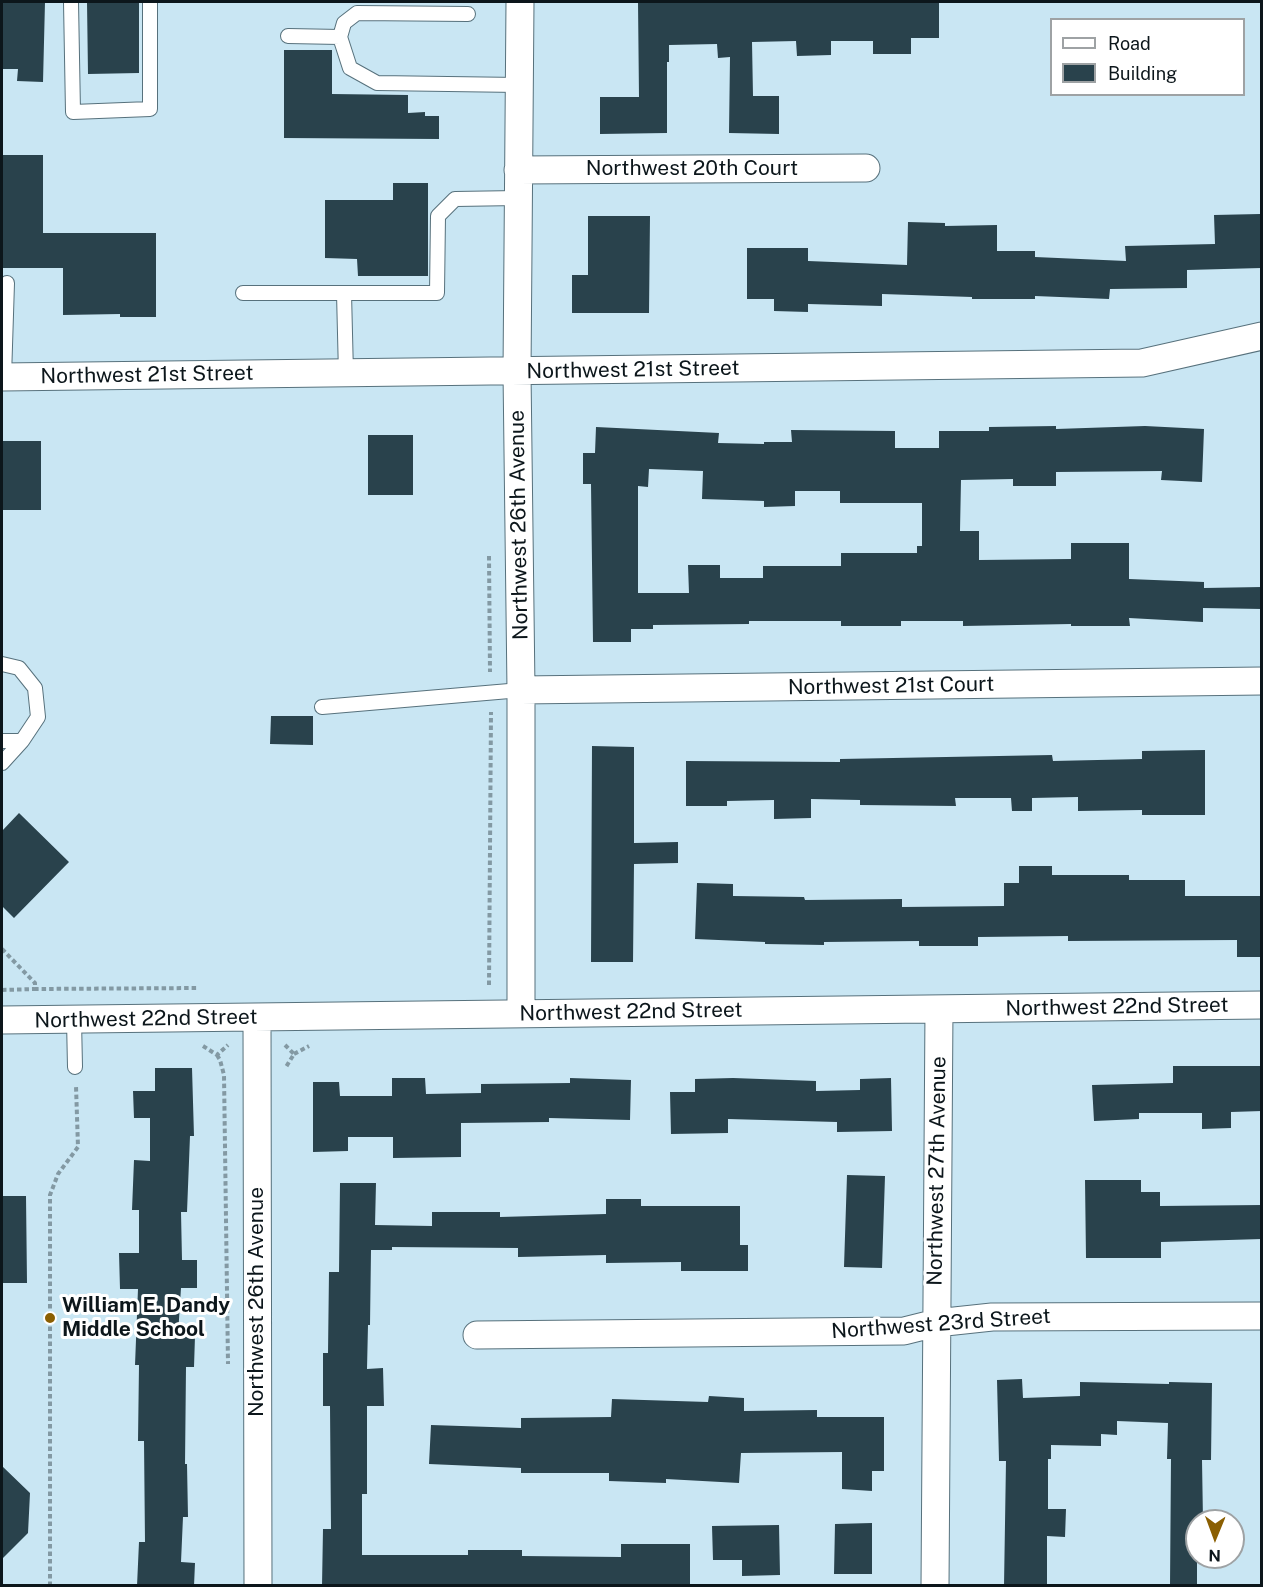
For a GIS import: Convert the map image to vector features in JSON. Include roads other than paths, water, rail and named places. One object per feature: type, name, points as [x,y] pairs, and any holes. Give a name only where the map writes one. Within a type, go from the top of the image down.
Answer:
[{"type":"street","name":"Northwest 26th Avenue","points":[[520,2],[517,372],[521,690],[521,1014]]},
{"type":"street","name":"Northwest 20th Court","points":[[518,170],[866,168]]},
{"type":"street","name":"Northwest 21st Street","points":[[3,377],[1142,363],[1262,336]]},
{"type":"street","name":"Northwest 21st Court","points":[[521,690],[1262,681]]},
{"type":"street","name":"Northwest 22nd Street","points":[[2,1020],[1262,1005]]},
{"type":"street","name":"Northwest 27th Avenue","points":[[935,1586],[939,1009]]},
{"type":"street","name":"Northwest 26th Avenue","points":[[257,1018],[258,1586]]},
{"type":"street","name":"Northwest 23rd Street","points":[[477,1335],[904,1331],[936,1323],[992,1317],[1262,1316]]},
{"type":"lane","points":[[71,2],[73,112],[150,110],[150,2]]},
{"type":"lane","points":[[468,14],[357,13],[344,23],[340,37],[350,68],[377,83],[519,85]]},
{"type":"lane","points":[[288,36],[340,37]]},
{"type":"lane","points":[[243,293],[438,293],[438,216],[454,199],[518,198]]},
{"type":"lane","points":[[3,377],[7,283]]},
{"type":"lane","points":[[344,293],[346,374]]},
{"type":"lane","points":[[2,664],[19,668],[34,688],[38,717],[22,741],[2,763]]},
{"type":"lane","points":[[322,707],[521,690]]},
{"type":"lane","points":[[2,741],[22,741]]},
{"type":"lane","points":[[74,1020],[75,1067]]},
{"type":"place","name":"William E. Dandy Middle School","points":[[50,1318]]}]
